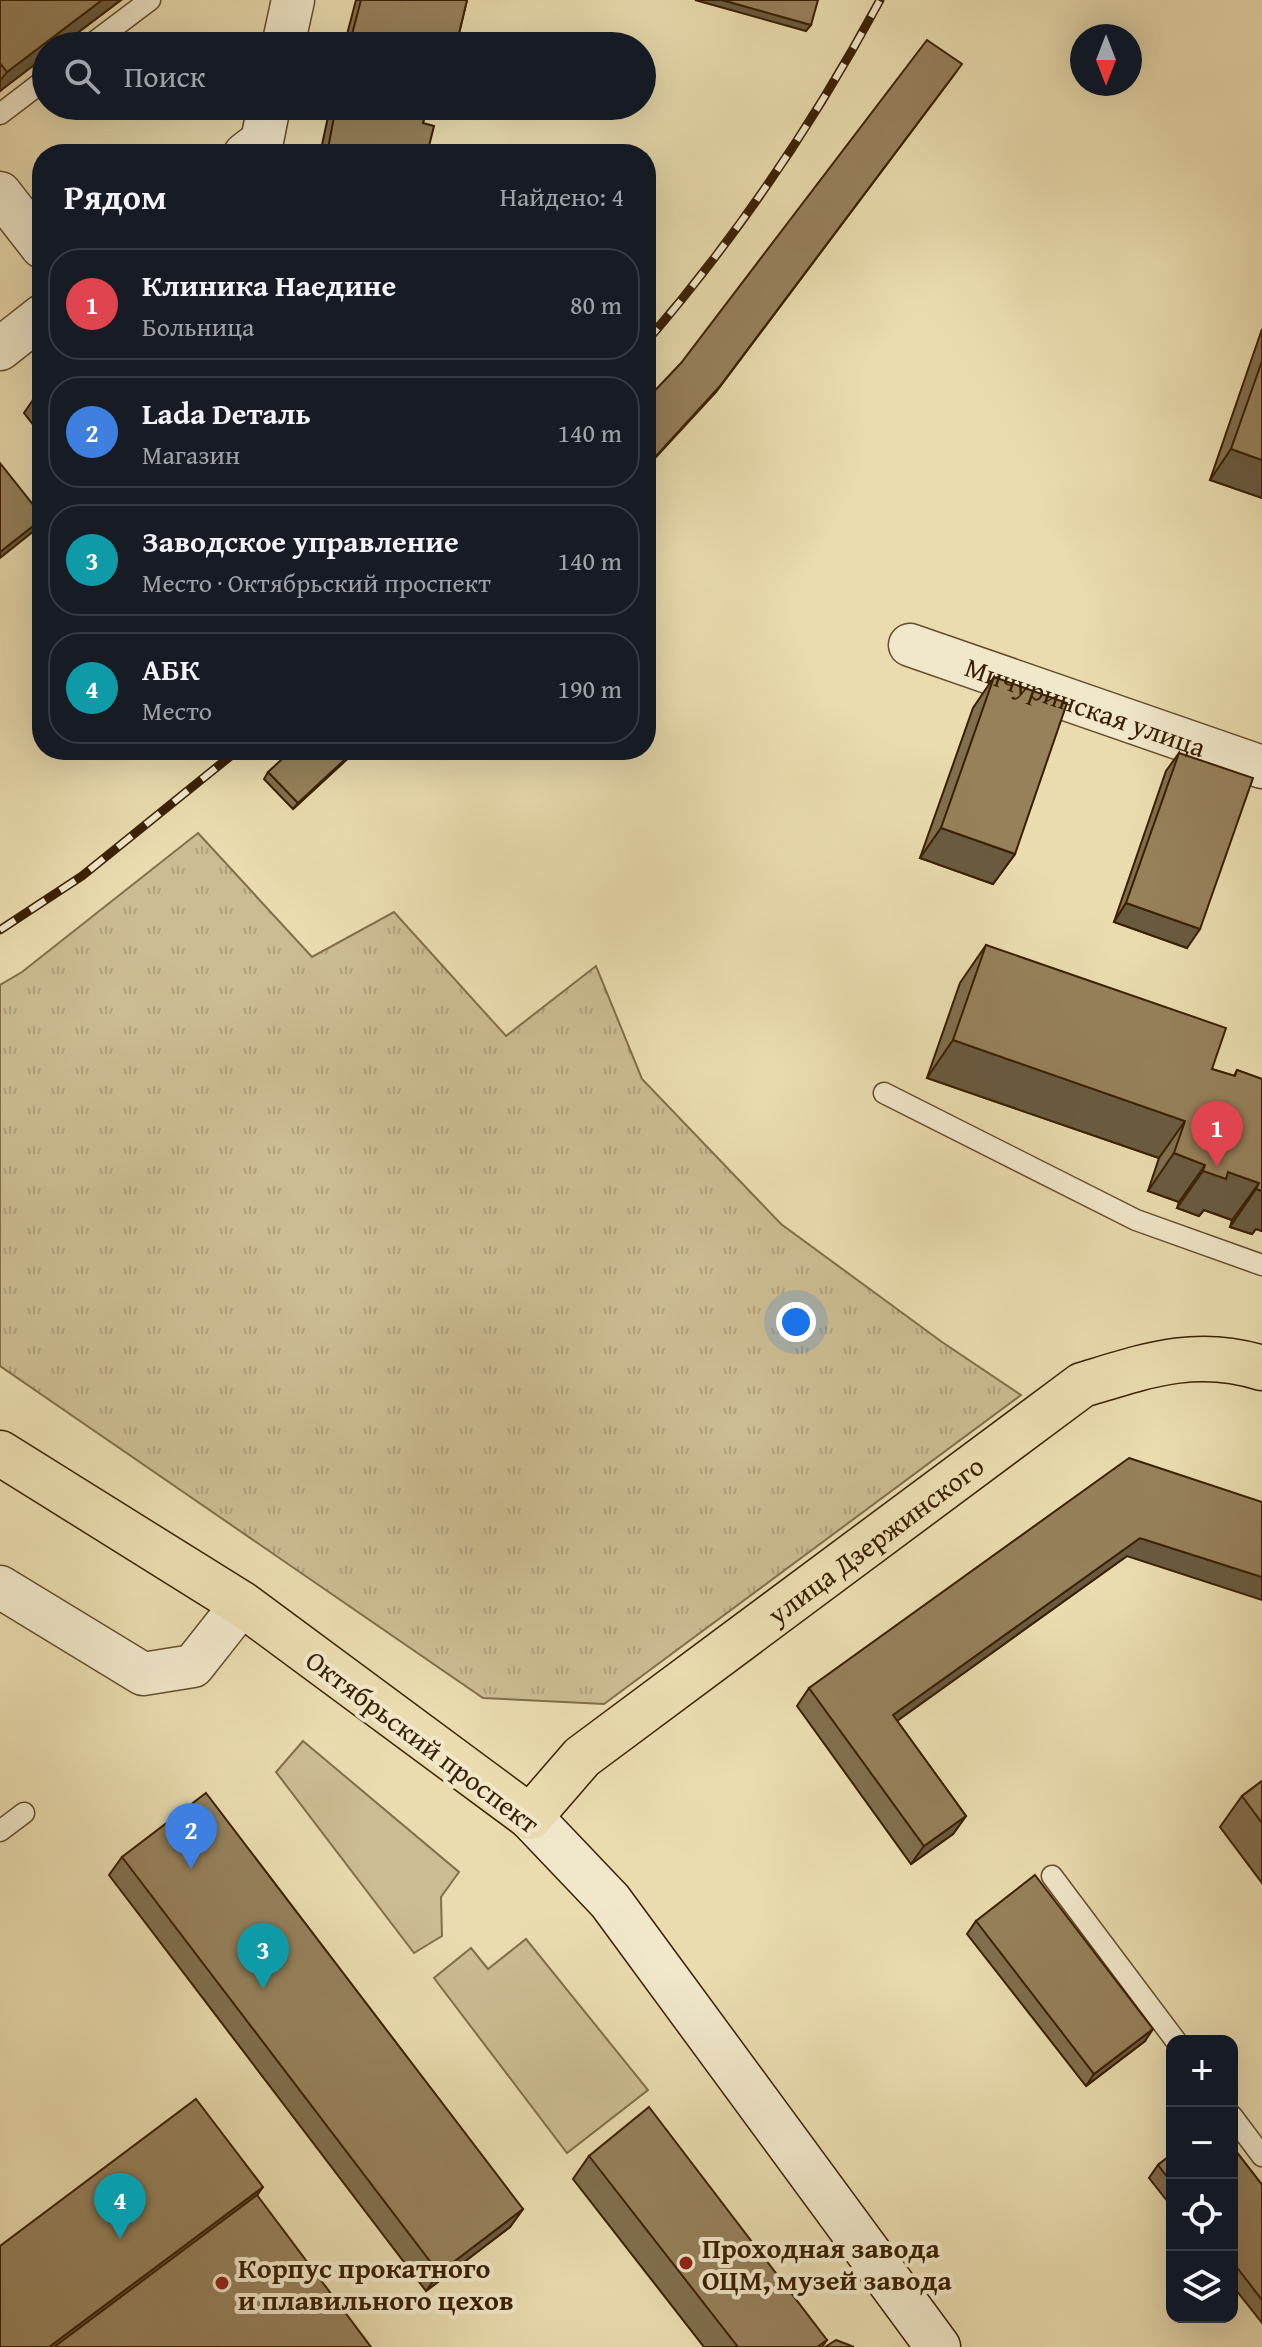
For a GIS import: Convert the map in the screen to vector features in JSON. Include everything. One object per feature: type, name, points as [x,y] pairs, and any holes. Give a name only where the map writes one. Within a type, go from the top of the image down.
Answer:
[{"type":"main road","name":"улица Дзержинского","points":[[530,1817],[582,1757],[1082,1385],[1171,1358],[1236,1360],[1262,1368]]},
{"type":"main road","name":"Октябрьский проспект","points":[[0,1453],[242,1604],[530,1817],[610,1901],[938,2347]]},
{"type":"street","points":[[286,32],[293,0]]},
{"type":"street","points":[[258,144],[262,141],[266,120]]},
{"type":"street","points":[[0,193],[32,234]]},
{"type":"street","points":[[0,349],[32,324]]},
{"type":"street","name":"Мичуринская улица","points":[[910,645],[1262,767]]},
{"type":"street","points":[[0,1587],[143,1674],[193,1666],[242,1604]]},
{"type":"lane","points":[[108,32],[150,0]]},
{"type":"lane","points":[[0,114],[32,90]]},
{"type":"lane","points":[[884,1093],[1136,1220],[1262,1265]]},
{"type":"lane","points":[[0,1831],[24,1813]]},
{"type":"lane","points":[[1052,1876],[1171,2035]]},
{"type":"lane","points":[[1238,2124],[1262,2156]]},
{"type":"green space","points":[[198,833],[312,957],[394,912],[506,1036],[596,966],[642,1079],[781,1224],[942,1342],[1021,1395],[604,1704],[483,1698],[0,1366],[0,985],[22,972]]},
{"type":"green space","points":[[303,1741],[459,1872],[441,1897],[442,1936],[414,1953],[276,1772]]},
{"type":"green space","points":[[526,1939],[648,2090],[567,2153],[434,1978],[471,1948],[488,1969]]},
{"type":"building","points":[[0,0],[102,0],[60,32],[32,32],[32,53],[7,72],[0,63]]},
{"type":"building","points":[[361,0],[467,0],[459,32],[353,32]]},
{"type":"building","points":[[722,0],[818,0],[811,25]]},
{"type":"building","points":[[927,40],[962,64],[720,386],[656,456],[656,389],[681,363]]},
{"type":"building","points":[[333,120],[424,120],[423,123],[434,126],[430,144],[329,144]]},
{"type":"building","points":[[1262,361],[1262,460],[1231,449]]},
{"type":"building","points":[[0,463],[32,503],[32,527],[0,552]]},
{"type":"building","points":[[994,677],[1067,703],[1015,854],[941,828]]},
{"type":"building","points":[[1179,753],[1253,778],[1200,929],[1126,903]]},
{"type":"building","points":[[281,760],[344,760],[298,803],[268,772]]},
{"type":"building","points":[[986,945],[1226,1028],[1212,1069],[1235,1076],[1237,1070],[1262,1079],[1262,1191],[1256,1189],[1259,1183],[1228,1172],[1226,1179],[1203,1171],[1205,1165],[1174,1153],[1185,1121],[953,1040]]},
{"type":"building","points":[[1129,1458],[1262,1502],[1262,1577],[1140,1538],[893,1715],[966,1816],[924,1846],[809,1688]]},
{"type":"building","points":[[1262,1781],[1262,1823],[1242,1796]]},
{"type":"building","points":[[206,1793],[523,2209],[439,2273],[122,1857]]},
{"type":"building","points":[[1035,1875],[1153,2029],[1094,2074],[976,1921]]},
{"type":"building","points":[[196,2099],[263,2187],[49,2347],[0,2347],[0,2246]]},
{"type":"building","name":"Проходная завода ОЦМ, музей завода","points":[[649,2107],[827,2340],[817,2347],[738,2347],[589,2156]]},
{"type":"building","points":[[1238,2154],[1262,2185],[1262,2300],[1238,2269]]},
{"type":"building","points":[[1166,2159],[1166,2175],[1158,2165]]},
{"type":"building","name":"Корпус прокатного и плавильного цехов","points":[[257,2195],[371,2347],[54,2347]]},
{"type":"building","points":[[836,2340],[854,2347],[825,2347]]},
{"type":"railway","points":[[656,330],[711,262],[772,177],[829,90],[880,0]]},
{"type":"railway","points":[[0,930],[82,876],[226,760]]},
{"type":"place","name":"Клиника Наедине","points":[[1217,1167]]},
{"type":"place","name":"Lada Dеталь","points":[[191,1869]]},
{"type":"place","name":"Заводское управление","points":[[263,1989]]},
{"type":"place","name":"АБК","points":[[120,2239]]},
{"type":"place","name":"Проходная завода ОЦМ, музей завода","points":[[686,2263]]},
{"type":"place","name":"Корпус прокатного и плавильного цехов","points":[[222,2283]]}]
